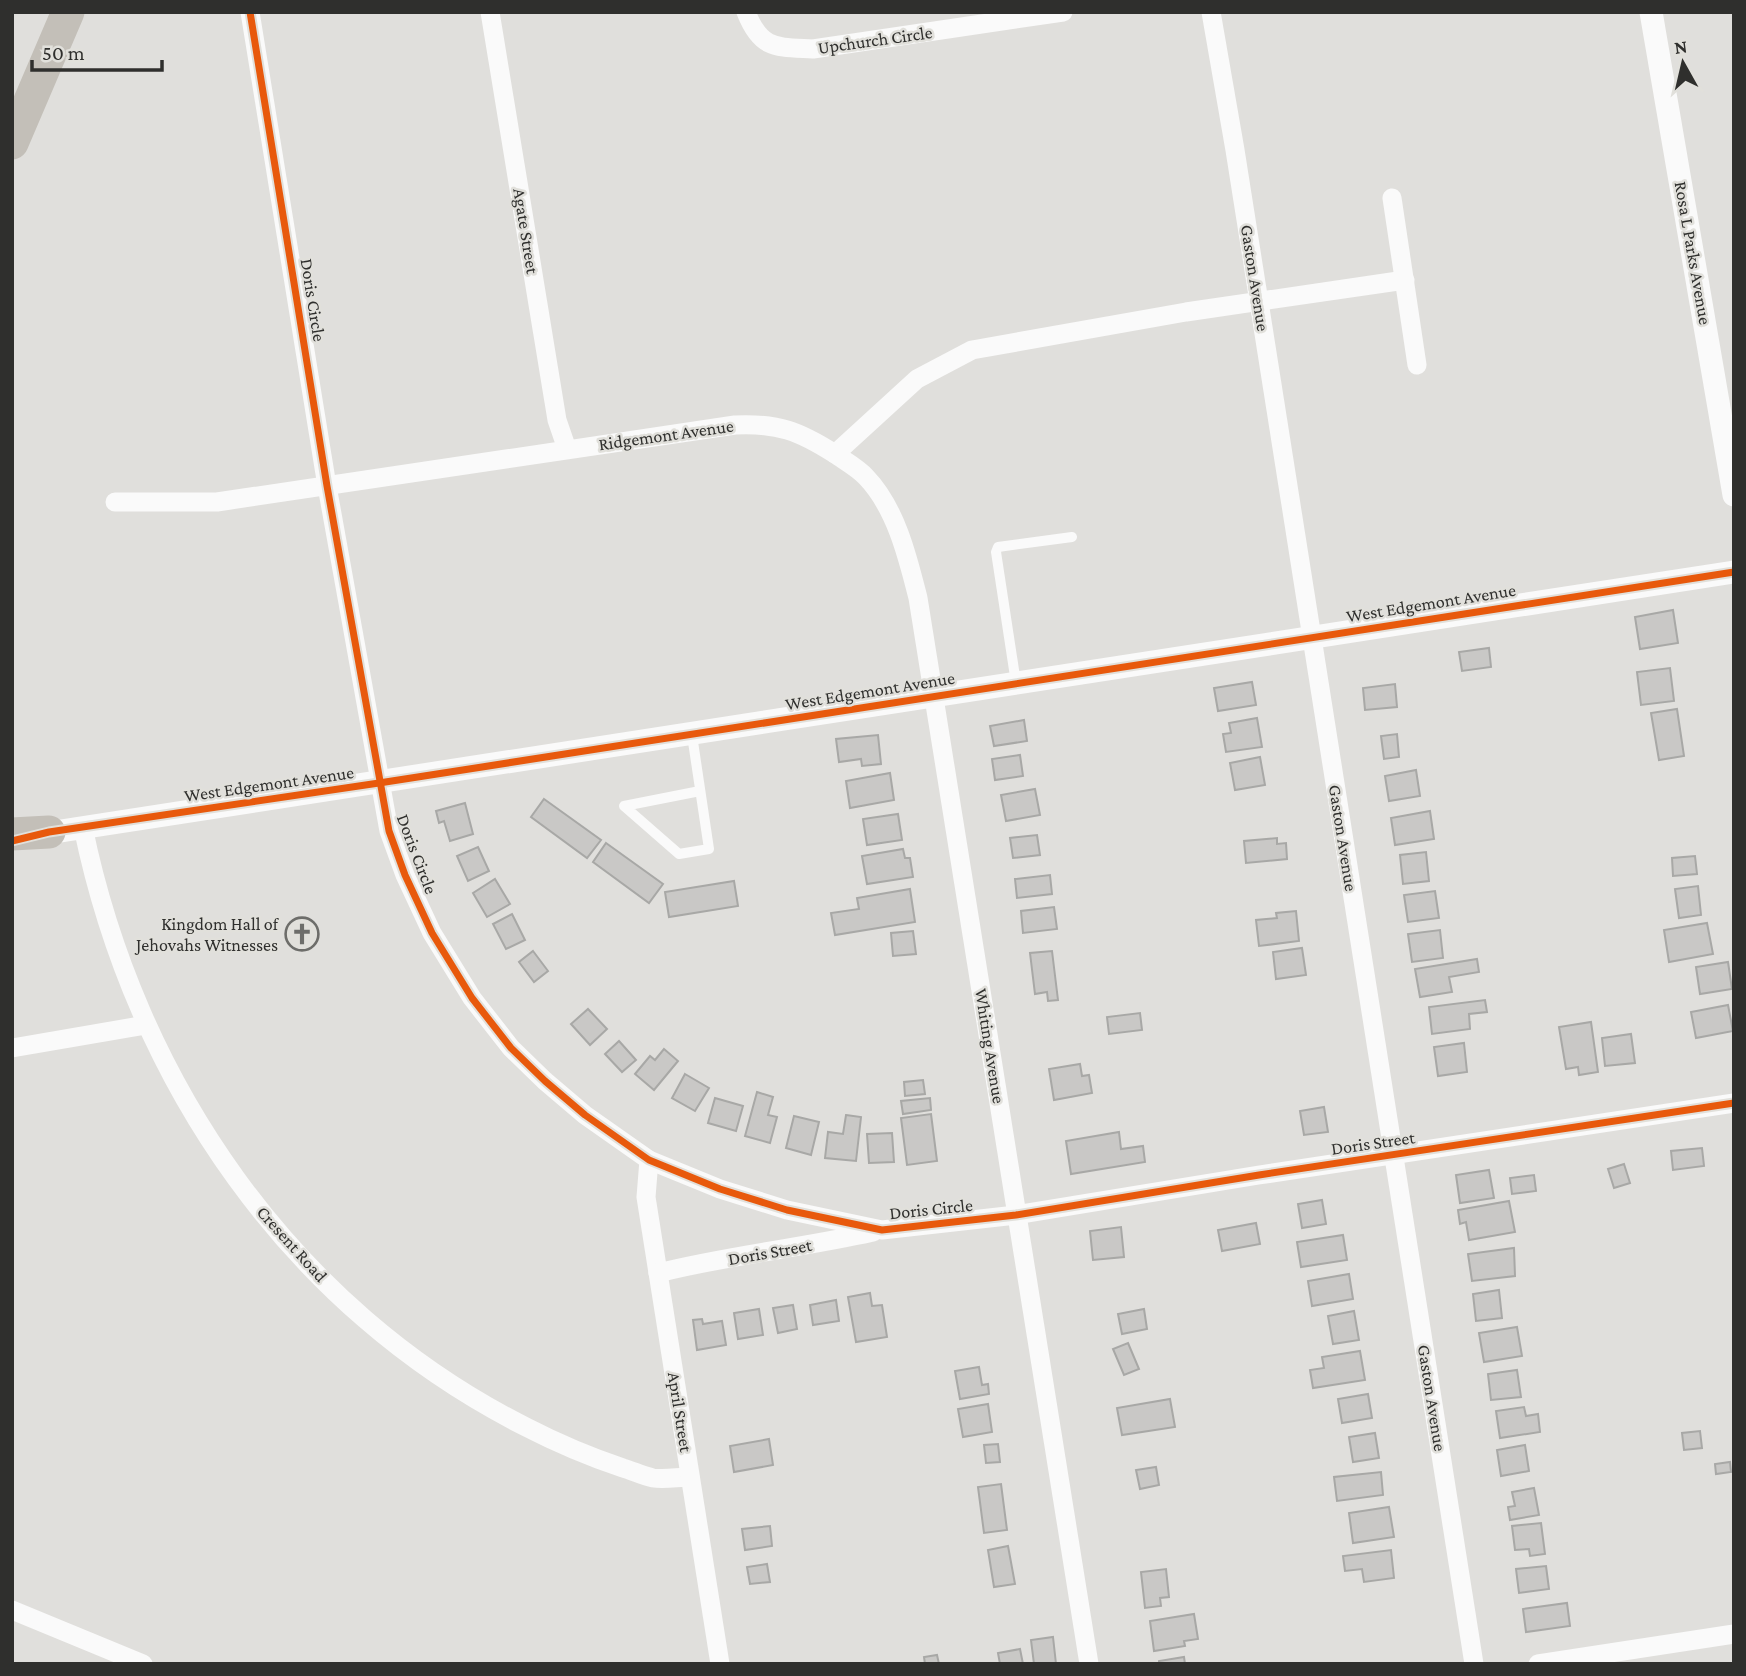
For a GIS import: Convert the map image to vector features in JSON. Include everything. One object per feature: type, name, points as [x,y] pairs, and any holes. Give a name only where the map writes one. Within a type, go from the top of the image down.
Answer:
[{"type":"highway","points":[[13,144],[68,12]]},
{"type":"highway","points":[[12,834],[49,832]]},
{"type":"street","name":"Doris Circle","points":[[250,12],[327,486],[389,831],[405,875],[432,933],[472,998],[511,1048],[545,1082],[585,1115],[649,1160],[755,1201],[882,1230],[1016,1215]]},
{"type":"street","name":"Agate Street","points":[[490,12],[557,420],[567,449]]},
{"type":"street","name":"Upchurch Circle","points":[[746,12],[753,30],[771,44],[783,48],[813,49],[1063,12]]},
{"type":"street","name":"Gaston Avenue","points":[[1211,12],[1474,1664]]},
{"type":"street","name":"Rosa L Parks Avenue","points":[[1651,12],[1734,495]]},
{"type":"street","points":[[1392,198],[1418,365]]},
{"type":"street","points":[[835,454],[917,379],[972,350],[1186,312],[1405,280]]},
{"type":"street","name":"Ridgemont Avenue","points":[[115,502],[217,502],[715,426],[748,424],[777,427],[805,435],[835,454]]},
{"type":"street","name":"Whiting Avenue","points":[[835,454],[866,477],[885,504],[899,533],[918,598],[1089,1664]]},
{"type":"street","name":"West Edgemont Avenue","points":[[12,841],[49,832],[692,735],[1734,572]]},
{"type":"street","name":"Cresent Road","points":[[83,827],[103,907],[131,992],[188,1108],[244,1189],[310,1266],[380,1332],[458,1389],[501,1415],[548,1439],[652,1478],[690,1477]]},
{"type":"street","points":[[12,1048],[146,1025]]},
{"type":"street","name":"Doris Street","points":[[1016,1215],[1734,1103]]},
{"type":"street","name":"April Street","points":[[649,1160],[646,1197],[720,1664]]},
{"type":"street","name":"Doris Street","points":[[658,1273],[882,1230]]},
{"type":"street","points":[[12,1610],[143,1664]]},
{"type":"street","points":[[1538,1664],[1734,1634]]},
{"type":"lane","points":[[1016,684],[996,552],[998,547],[1072,537]]},
{"type":"lane","points":[[692,735],[709,849],[679,854],[624,806],[700,791]]},
{"type":"building","points":[[1673,610],[1678,643],[1640,649],[1635,617]]},
{"type":"building","points":[[1489,648],[1491,667],[1462,671],[1459,652]]},
{"type":"building","points":[[1670,668],[1674,701],[1641,705],[1637,672]]},
{"type":"building","points":[[1252,682],[1256,705],[1218,711],[1214,688]]},
{"type":"building","points":[[1395,684],[1397,707],[1365,710],[1363,688]]},
{"type":"building","points":[[1677,709],[1684,756],[1659,760],[1651,713]]},
{"type":"building","points":[[1257,718],[1262,747],[1226,752],[1223,734],[1231,733],[1229,723]]},
{"type":"building","points":[[1024,720],[1027,741],[994,746],[990,726]]},
{"type":"building","points":[[1397,734],[1399,757],[1384,759],[1381,736]]},
{"type":"building","points":[[878,735],[881,764],[862,766],[861,759],[839,762],[836,739]]},
{"type":"building","points":[[1020,755],[1023,776],[995,780],[992,759]]},
{"type":"building","points":[[1260,757],[1265,785],[1235,790],[1230,763]]},
{"type":"building","points":[[1416,770],[1420,796],[1389,801],[1385,776]]},
{"type":"building","points":[[890,773],[894,800],[850,808],[846,781]]},
{"type":"building","points":[[1035,789],[1040,815],[1006,821],[1001,795]]},
{"type":"building","points":[[544,799],[601,840],[587,858],[531,817]]},
{"type":"building","points":[[465,803],[473,834],[450,841],[444,821],[439,823],[436,811]]},
{"type":"building","points":[[1430,811],[1434,839],[1395,845],[1391,818]]},
{"type":"building","points":[[898,814],[902,840],[867,845],[863,819]]},
{"type":"building","points":[[1037,835],[1040,855],[1013,858],[1010,838]]},
{"type":"building","points":[[1277,838],[1277,844],[1286,843],[1287,859],[1246,863],[1244,841]]},
{"type":"building","points":[[606,843],[663,884],[649,903],[593,862]]},
{"type":"building","points":[[478,847],[489,871],[468,881],[457,856]]},
{"type":"building","points":[[903,849],[905,858],[910,858],[913,877],[867,884],[862,856]]},
{"type":"building","points":[[1426,852],[1429,881],[1403,884],[1400,855]]},
{"type":"building","points":[[1695,856],[1697,874],[1673,876],[1672,858]]},
{"type":"building","points":[[1050,875],[1052,894],[1017,898],[1015,879]]},
{"type":"building","points":[[495,879],[510,904],[487,917],[473,893]]},
{"type":"building","points":[[734,881],[738,906],[669,917],[665,892]]},
{"type":"building","points":[[1698,886],[1701,915],[1679,918],[1675,889]]},
{"type":"building","points":[[910,889],[915,922],[835,935],[831,913],[859,909],[857,898]]},
{"type":"building","points":[[1435,891],[1439,918],[1408,922],[1404,895]]},
{"type":"building","points":[[1054,907],[1057,929],[1023,933],[1021,911]]},
{"type":"building","points":[[1296,911],[1299,941],[1259,946],[1256,920],[1277,918],[1276,913]]},
{"type":"building","points":[[512,914],[525,940],[506,949],[493,924]]},
{"type":"building","points":[[1707,923],[1713,954],[1669,962],[1664,930]]},
{"type":"building","points":[[1440,930],[1443,958],[1412,962],[1408,934]]},
{"type":"building","points":[[913,931],[916,954],[893,956],[891,933]]},
{"type":"building","points":[[1302,948],[1306,975],[1276,979],[1273,952]]},
{"type":"building","points":[[533,951],[548,971],[534,982],[519,962]]},
{"type":"building","points":[[1052,951],[1058,1000],[1048,1001],[1047,992],[1035,994],[1030,953]]},
{"type":"building","points":[[1477,959],[1479,972],[1449,977],[1452,992],[1420,997],[1415,969]]},
{"type":"building","points":[[1728,962],[1732,989],[1700,994],[1696,967]]},
{"type":"building","points":[[1485,1000],[1487,1012],[1469,1014],[1470,1029],[1432,1034],[1429,1007]]},
{"type":"building","points":[[1728,1005],[1733,1031],[1696,1038],[1691,1012]]},
{"type":"building","points":[[588,1009],[607,1029],[590,1045],[571,1024]]},
{"type":"building","points":[[1140,1013],[1142,1030],[1109,1034],[1107,1017]]},
{"type":"building","points":[[1591,1022],[1598,1072],[1579,1075],[1578,1067],[1566,1069],[1559,1027]]},
{"type":"building","points":[[1631,1034],[1635,1063],[1605,1066],[1602,1038]]},
{"type":"building","points":[[619,1041],[636,1060],[622,1072],[605,1054]]},
{"type":"building","points":[[1464,1043],[1467,1072],[1438,1076],[1434,1047]]},
{"type":"building","points":[[664,1049],[678,1061],[654,1090],[635,1074],[650,1056],[655,1060]]},
{"type":"building","points":[[1080,1064],[1082,1076],[1089,1075],[1092,1093],[1054,1100],[1049,1069]]},
{"type":"building","points":[[685,1074],[709,1088],[695,1111],[672,1098]]},
{"type":"building","points":[[923,1080],[925,1094],[905,1096],[904,1082]]},
{"type":"building","points":[[757,1092],[773,1097],[768,1115],[777,1117],[770,1143],[745,1136]]},
{"type":"building","points":[[715,1098],[743,1106],[736,1131],[708,1123]]},
{"type":"building","points":[[930,1098],[931,1110],[903,1114],[901,1101]]},
{"type":"building","points":[[1324,1107],[1328,1132],[1304,1135],[1300,1111]]},
{"type":"building","points":[[931,1114],[937,1161],[907,1165],[901,1118]]},
{"type":"building","points":[[846,1115],[861,1117],[856,1161],[825,1158],[828,1132],[843,1134]]},
{"type":"building","points":[[794,1116],[819,1122],[811,1155],[786,1148]]},
{"type":"building","points":[[1119,1132],[1121,1149],[1143,1146],[1145,1162],[1071,1174],[1066,1141]]},
{"type":"building","points":[[892,1133],[894,1162],[869,1163],[867,1134]]},
{"type":"building","points":[[1702,1148],[1704,1166],[1673,1170],[1671,1151]]},
{"type":"building","points":[[1624,1164],[1630,1183],[1614,1188],[1608,1169]]},
{"type":"building","points":[[1489,1170],[1494,1198],[1460,1203],[1456,1175]]},
{"type":"building","points":[[1534,1175],[1536,1191],[1512,1194],[1510,1178]]},
{"type":"building","points":[[1322,1200],[1326,1224],[1302,1228],[1298,1204]]},
{"type":"building","points":[[1509,1201],[1515,1232],[1469,1240],[1466,1222],[1460,1224],[1458,1210]]},
{"type":"building","points":[[1256,1223],[1260,1244],[1222,1251],[1218,1230]]},
{"type":"building","points":[[1121,1227],[1124,1257],[1093,1260],[1090,1231]]},
{"type":"building","points":[[1343,1235],[1347,1260],[1301,1267],[1297,1242]]},
{"type":"building","points":[[1514,1248],[1515,1276],[1472,1281],[1468,1254]]},
{"type":"building","points":[[1349,1274],[1353,1299],[1312,1306],[1308,1281]]},
{"type":"building","points":[[1499,1290],[1502,1318],[1476,1321],[1473,1294]]},
{"type":"building","points":[[870,1293],[872,1306],[882,1305],[887,1337],[856,1342],[848,1297]]},
{"type":"building","points":[[836,1300],[839,1321],[813,1325],[810,1305]]},
{"type":"building","points":[[793,1305],[797,1329],[778,1333],[773,1308]]},
{"type":"building","points":[[759,1309],[763,1335],[738,1339],[734,1313]]},
{"type":"building","points":[[1144,1309],[1147,1329],[1122,1334],[1118,1314]]},
{"type":"building","points":[[1354,1311],[1359,1340],[1333,1344],[1328,1316]]},
{"type":"building","points":[[702,1319],[703,1324],[722,1321],[726,1345],[697,1350],[693,1320]]},
{"type":"building","points":[[1517,1327],[1522,1356],[1484,1362],[1479,1333]]},
{"type":"building","points":[[1128,1343],[1139,1369],[1124,1375],[1113,1349]]},
{"type":"building","points":[[1360,1351],[1365,1380],[1313,1388],[1310,1370],[1324,1368],[1322,1357]]},
{"type":"building","points":[[979,1367],[982,1385],[988,1384],[989,1394],[960,1399],[955,1371]]},
{"type":"building","points":[[1517,1370],[1521,1397],[1491,1400],[1488,1374]]},
{"type":"building","points":[[1368,1394],[1372,1418],[1342,1423],[1338,1399]]},
{"type":"building","points":[[1170,1399],[1175,1427],[1122,1435],[1117,1408]]},
{"type":"building","points":[[988,1404],[992,1432],[963,1437],[958,1409]]},
{"type":"building","points":[[1524,1407],[1526,1416],[1538,1414],[1540,1432],[1500,1438],[1496,1411]]},
{"type":"building","points":[[1700,1431],[1702,1448],[1684,1450],[1682,1433]]},
{"type":"building","points":[[1375,1433],[1379,1458],[1353,1462],[1349,1437]]},
{"type":"building","points":[[769,1439],[773,1465],[734,1472],[730,1446]]},
{"type":"building","points":[[998,1444],[1000,1462],[986,1463],[984,1445]]},
{"type":"building","points":[[1525,1445],[1529,1471],[1501,1476],[1497,1450]]},
{"type":"building","points":[[1730,1462],[1731,1472],[1716,1474],[1715,1464]]},
{"type":"building","points":[[1156,1467],[1159,1485],[1140,1489],[1136,1470]]},
{"type":"building","points":[[1381,1472],[1383,1495],[1337,1501],[1334,1477]]},
{"type":"building","points":[[1001,1484],[1007,1530],[984,1533],[978,1487]]},
{"type":"building","points":[[1534,1488],[1539,1515],[1510,1520],[1508,1507],[1515,1506],[1512,1492]]},
{"type":"building","points":[[1389,1507],[1394,1537],[1353,1543],[1349,1513]]},
{"type":"building","points":[[1541,1523],[1545,1554],[1530,1556],[1529,1549],[1515,1550],[1512,1526]]},
{"type":"building","points":[[770,1526],[772,1546],[745,1550],[742,1529]]},
{"type":"building","points":[[1008,1546],[1015,1584],[994,1587],[988,1550]]},
{"type":"building","points":[[1391,1550],[1394,1578],[1364,1582],[1362,1569],[1345,1571],[1343,1556]]},
{"type":"building","points":[[767,1564],[770,1582],[750,1584],[747,1567]]},
{"type":"building","points":[[1546,1566],[1549,1589],[1519,1593],[1516,1569]]},
{"type":"building","points":[[1166,1569],[1169,1597],[1160,1598],[1161,1606],[1145,1608],[1141,1572]]},
{"type":"building","points":[[1567,1603],[1570,1626],[1526,1632],[1523,1609]]},
{"type":"building","points":[[1194,1614],[1198,1639],[1184,1641],[1185,1646],[1154,1651],[1150,1621]]},
{"type":"building","points":[[1053,1637],[1056,1664],[1034,1664],[1031,1640]]},
{"type":"building","points":[[1020,1649],[1023,1664],[1000,1664],[998,1653]]},
{"type":"building","points":[[937,1655],[939,1664],[925,1664],[924,1657]]},
{"type":"building","points":[[1184,1657],[1185,1664],[1159,1664],[1159,1661]]},
{"type":"cycle path","points":[[250,12],[327,486],[389,831],[405,875],[432,933],[472,998],[511,1048],[585,1115],[649,1160],[720,1189],[787,1210],[882,1230],[1016,1215],[1734,1103]]},
{"type":"cycle path","points":[[12,841],[49,832],[1734,572]]},
{"type":"place","name":"Kingdom Hall of Jehovahs Witnesses","points":[[302,934]]}]
